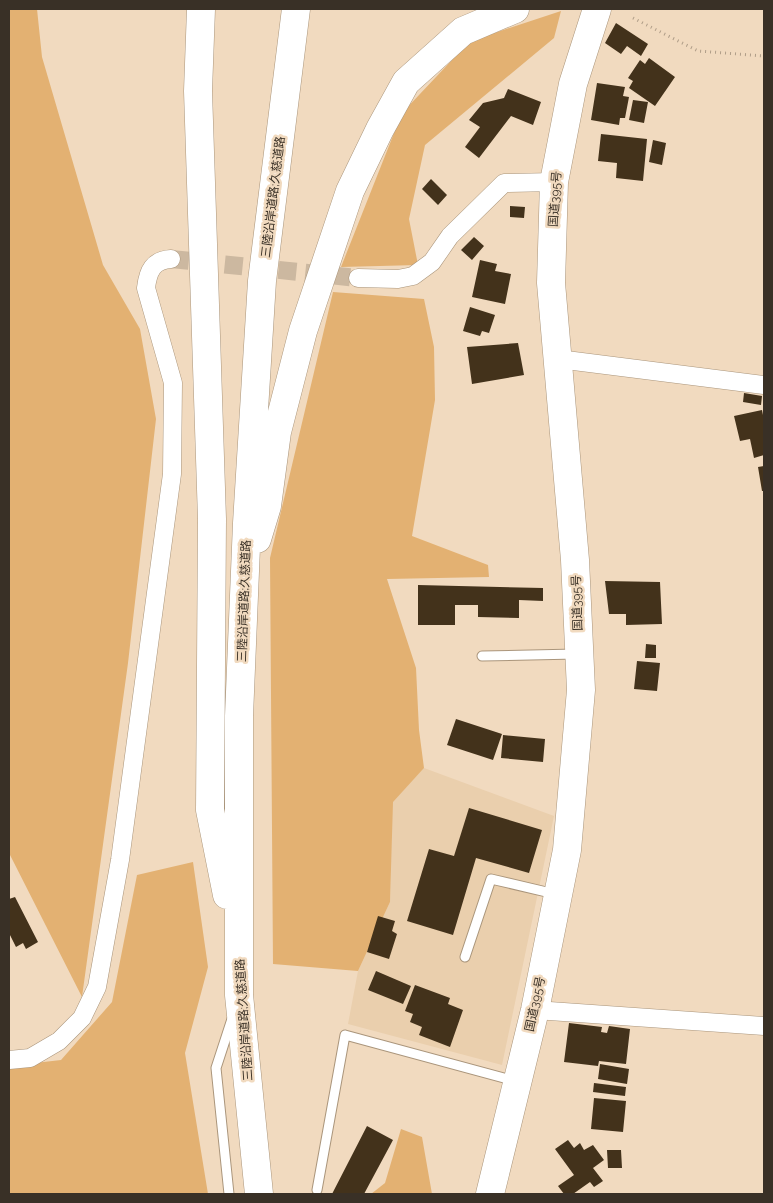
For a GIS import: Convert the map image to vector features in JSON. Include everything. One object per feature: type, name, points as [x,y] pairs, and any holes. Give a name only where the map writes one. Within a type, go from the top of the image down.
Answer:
[{"type":"highway","points":[[201,9],[198,91],[212,519],[210,810],[239,955]]},
{"type":"highway","name":"三陸沿岸道路;久慈道路","points":[[259,1194],[239,995],[239,716],[262,281],[296,9]]},
{"type":"highway","points":[[245,579],[267,506],[277,432],[302,331],[350,191],[406,82],[463,31],[514,9]]},
{"type":"highway","name":"国道395号","points":[[490,1194],[535,1010],[567,850],[581,690],[575,560],[551,283],[554,182],[572,84],[597,9]]},
{"type":"street","points":[[358,278],[398,279],[414,276],[432,262],[450,236],[504,183],[554,182]]},
{"type":"street","points":[[9,1060],[30,1058],[59,1041],[82,1018],[98,987],[120,860],[172,474],[173,383],[146,288],[148,275],[153,266],[162,260],[171,259]]},
{"type":"street","points":[[558,359],[764,385]]},
{"type":"street","points":[[535,1010],[764,1026]]},
{"type":"lane","points":[[482,656],[579,654]]},
{"type":"lane","points":[[465,957],[491,879],[558,895]]},
{"type":"lane","points":[[228,1194],[216,1068],[239,995]]},
{"type":"lane","points":[[316,1190],[345,1035],[517,1082]]},
{"type":"path","points":[[633,18],[698,51],[764,56]]},
{"type":"shaded area","points":[[9,9],[37,9],[42,57],[103,265],[140,329],[156,419],[128,663],[82,997],[9,853]]},
{"type":"shaded area","points":[[561,11],[554,38],[425,145],[409,219],[418,265],[341,267],[402,113],[470,41]]},
{"type":"shaded area","points":[[333,292],[424,299],[434,347],[435,400],[412,536],[488,565],[489,577],[387,579],[416,668],[419,730],[424,768],[393,802],[390,902],[358,971],[273,964],[270,558]]},
{"type":"shaded area","points":[[424,768],[554,816],[502,1065],[348,1024],[358,971],[390,902],[392,802]]},
{"type":"shaded area","points":[[193,862],[208,967],[185,1053],[208,1194],[9,1194],[9,1066],[61,1060],[112,1002],[137,875]]},
{"type":"shaded area","points":[[401,1129],[422,1137],[432,1194],[371,1194],[385,1183]]},
{"type":"building","points":[[616,23],[648,44],[641,56],[627,46],[621,54],[605,43]]},
{"type":"building","points":[[649,58],[675,77],[655,106],[629,88],[633,81],[628,78],[640,60],[645,64]]},
{"type":"building","points":[[597,83],[625,87],[623,96],[629,97],[625,118],[620,118],[619,125],[591,120]]},
{"type":"building","points":[[508,89],[541,102],[533,125],[511,116],[479,158],[465,147],[480,127],[469,120],[483,103],[504,98]]},
{"type":"building","points":[[633,100],[648,102],[644,123],[629,120]]},
{"type":"building","points":[[601,134],[647,139],[643,181],[616,178],[617,163],[598,161]]},
{"type":"building","points":[[653,140],[666,143],[662,165],[649,162]]},
{"type":"building","points":[[431,179],[447,195],[438,205],[422,189]]},
{"type":"building","points":[[510,206],[525,207],[524,218],[510,217]]},
{"type":"building","points":[[474,237],[484,246],[472,260],[461,250]]},
{"type":"building","points":[[480,260],[497,264],[495,271],[511,274],[505,304],[472,297]]},
{"type":"building","points":[[470,307],[495,315],[489,333],[482,331],[480,336],[463,331]]},
{"type":"building","points":[[518,343],[524,375],[472,384],[467,347]]},
{"type":"building","points":[[744,393],[762,396],[761,405],[743,402]]},
{"type":"building","points":[[762,410],[764,420],[764,455],[754,458],[750,439],[740,441],[734,416]]},
{"type":"building","points":[[764,466],[764,491],[762,491],[758,467]]},
{"type":"building","points":[[605,581],[660,582],[662,624],[626,625],[626,614],[609,614]]},
{"type":"building","points":[[418,585],[543,588],[543,601],[519,600],[519,618],[478,617],[478,605],[455,605],[455,625],[418,625]]},
{"type":"building","points":[[646,644],[656,645],[656,658],[645,658]]},
{"type":"building","points":[[637,661],[660,663],[657,691],[634,689]]},
{"type":"building","points":[[456,719],[502,734],[493,760],[447,745]]},
{"type":"building","points":[[503,735],[545,739],[543,762],[501,758]]},
{"type":"building","points":[[469,808],[542,830],[529,873],[476,858],[453,935],[407,921],[429,849],[454,856]]},
{"type":"building","points":[[15,897],[38,942],[26,949],[23,943],[16,947],[9,933],[9,899]]},
{"type":"building","points":[[378,916],[395,921],[392,931],[397,934],[389,959],[367,952]]},
{"type":"building","points":[[376,971],[411,986],[403,1004],[368,990]]},
{"type":"building","points":[[415,985],[450,998],[448,1004],[463,1010],[450,1047],[419,1035],[422,1027],[410,1022],[413,1014],[405,1011]]},
{"type":"building","points":[[569,1023],[602,1027],[601,1032],[607,1033],[609,1026],[630,1029],[626,1064],[599,1061],[598,1066],[564,1062]]},
{"type":"building","points":[[600,1064],[629,1069],[627,1084],[598,1079]]},
{"type":"building","points":[[594,1083],[626,1087],[625,1096],[593,1092]]},
{"type":"building","points":[[594,1098],[626,1101],[623,1132],[591,1129]]},
{"type":"building","points":[[367,1126],[393,1140],[364,1194],[332,1194]]},
{"type":"building","points":[[568,1140],[574,1148],[580,1143],[584,1150],[593,1145],[604,1160],[593,1168],[603,1181],[594,1187],[590,1182],[573,1194],[564,1194],[558,1186],[574,1175],[555,1149]]},
{"type":"building","points":[[607,1150],[621,1150],[622,1168],[608,1168]]},
{"type":"tunnel","points":[[171,259],[358,278]]}]
